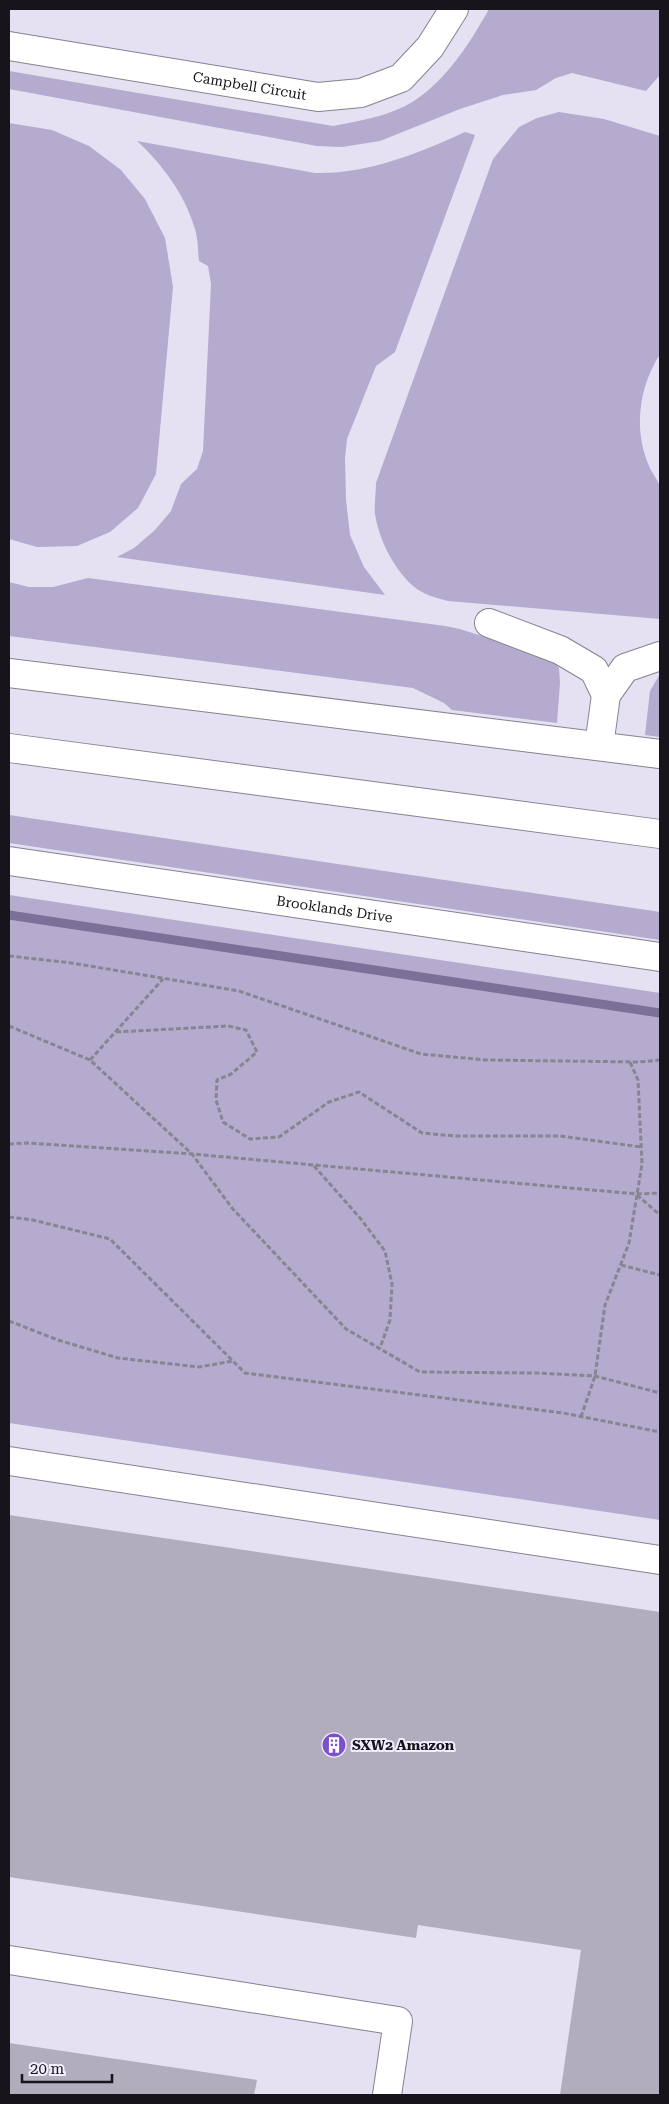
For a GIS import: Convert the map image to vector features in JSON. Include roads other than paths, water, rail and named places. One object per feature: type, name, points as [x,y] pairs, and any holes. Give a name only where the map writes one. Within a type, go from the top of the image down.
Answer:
[{"type":"street","name":"Campbell Circuit","points":[[9,46],[318,97],[361,93],[402,78],[430,47],[454,9]]},
{"type":"street","points":[[489,623],[560,650],[594,670],[606,695]]},
{"type":"street","points":[[600,746],[606,695],[625,668],[660,656]]},
{"type":"street","points":[[9,673],[660,754]]},
{"type":"street","points":[[9,748],[660,834]]},
{"type":"street","name":"Brooklands Drive","points":[[9,861],[660,957]]},
{"type":"street","points":[[9,1461],[660,1560]]},
{"type":"street","points":[[9,1960],[398,2022],[387,2095]]},
{"type":"waterway","points":[[9,915],[660,1013]]},
{"type":"place","name":"SXW2 Amazon","points":[[334,1745]]}]
